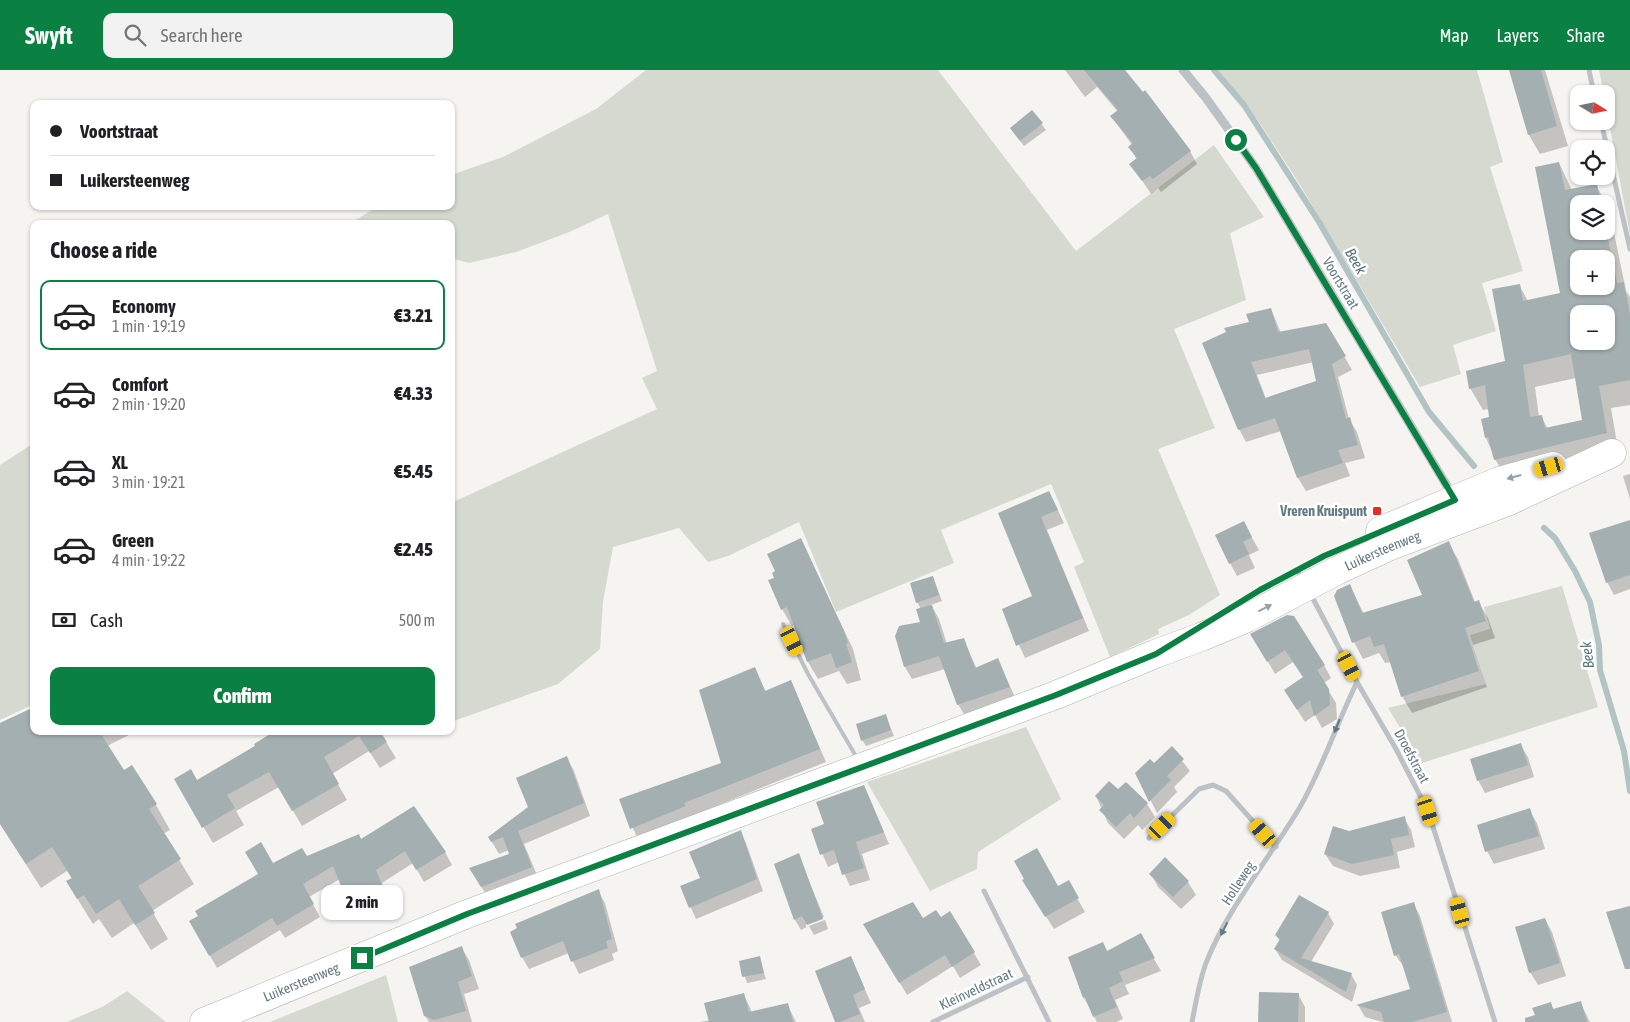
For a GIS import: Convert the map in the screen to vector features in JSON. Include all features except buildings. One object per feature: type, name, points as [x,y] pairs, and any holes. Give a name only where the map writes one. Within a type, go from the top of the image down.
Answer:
[{"type":"main road","name":"Luikersteenweg","points":[[204,1022],[467,914],[1056,695],[1247,618],[1302,578],[1388,547],[1459,509],[1507,502],[1621,450]]},
{"type":"street","name":"Voortstraat","points":[[1183,70],[1206,98],[1256,168],[1459,509]]},
{"type":"street","points":[[1589,70],[1592,85]]},
{"type":"street","points":[[1603,130],[1630,249]]},
{"type":"street","name":"Droefstraat","points":[[1302,578],[1428,811],[1494,1022]]},
{"type":"street","name":"Holleweg","points":[[1192,1022],[1206,963],[1232,913],[1276,847],[1320,769],[1341,716],[1358,682]]},
{"type":"street","points":[[1149,838],[1199,789],[1213,785],[1226,791],[1276,847]]},
{"type":"street","name":"Kleinveldstraat","points":[[984,891],[1049,1022]]},
{"type":"street","name":"Kleinveldstraat","points":[[934,1022],[1028,977]]},
{"type":"lane","points":[[784,624],[808,674],[863,767]]},
{"type":"shaded area","points":[[646,70],[938,70],[1076,251],[1214,145],[1264,217],[1230,233],[1246,300],[1174,329],[1215,428],[1158,449],[1220,595],[1189,615],[1158,629],[1159,634],[1110,657],[1074,567],[1084,562],[1051,484],[941,530],[954,563],[836,612],[799,522],[728,556],[708,562],[679,528],[613,547],[603,601],[600,649],[558,684],[455,721],[455,501],[657,409],[642,378],[657,371],[608,214],[567,233],[516,252],[469,263],[455,259],[455,220],[356,220],[372,210],[455,210],[455,174],[503,157],[596,109]]},
{"type":"shaded area","points":[[1218,70],[1477,70],[1503,162],[1490,167],[1523,271],[1482,283],[1496,331],[1453,345],[1461,374],[1420,387],[1297,180],[1257,119]]},
{"type":"shaded area","points":[[1599,70],[1630,70],[1630,235],[1615,154],[1615,140],[1612,140],[1610,130],[1615,130],[1615,85],[1602,85]]},
{"type":"shaded area","points":[[30,446],[30,706],[0,720],[0,465]]},
{"type":"shaded area","points":[[1562,586],[1598,707],[1422,763],[1388,708],[1486,684],[1470,635],[1490,629],[1484,607]]},
{"type":"shaded area","points":[[1026,727],[1061,799],[978,852],[977,869],[930,891],[867,782]]},
{"type":"shaded area","points":[[386,975],[398,1022],[270,1022]]},
{"type":"shaded area","points":[[127,991],[166,1022],[67,1022],[104,1006]]},
{"type":"waterway","name":"Beek","points":[[1214,70],[1244,105],[1319,222],[1429,412],[1474,466]]},
{"type":"waterway","name":"Beek","points":[[1544,528],[1555,538],[1575,571],[1590,602],[1599,645],[1600,670],[1624,751],[1630,791]]},
{"type":"place","name":"Vreren Kruispunt","points":[[1377,511]]},
{"type":"route","points":[[362,958],[467,914],[1056,695],[1156,654],[1238,602],[1324,556],[1455,500],[1256,168],[1236,140]]}]
